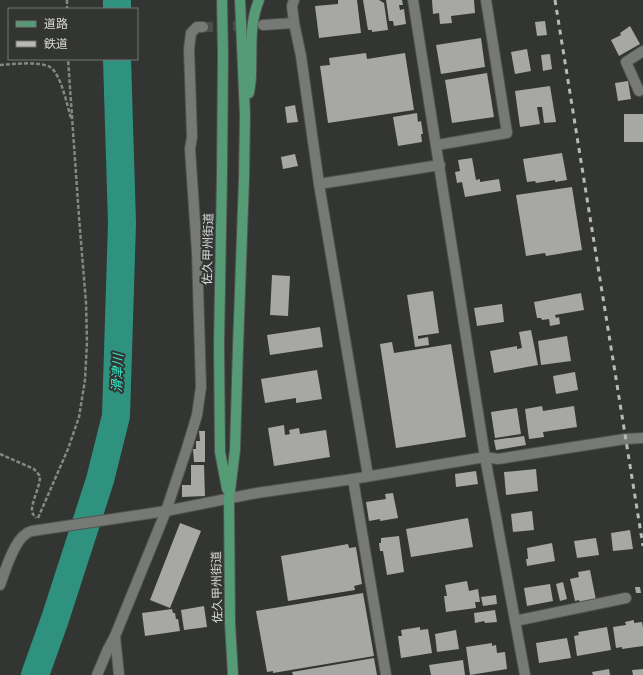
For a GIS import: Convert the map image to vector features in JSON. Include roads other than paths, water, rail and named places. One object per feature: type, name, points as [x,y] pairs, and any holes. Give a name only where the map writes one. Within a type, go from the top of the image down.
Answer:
[{"type":"main road","name":"佐久甲州街道","points":[[222,0],[223,71],[219,344],[220,452],[229,499]]},
{"type":"main road","name":"佐久甲州街道","points":[[232,675],[229,499],[235,450],[245,114],[240,0]]},
{"type":"main road","points":[[245,114],[251,76],[252,27],[259,0]]},
{"type":"street","points":[[294,0],[292,6],[294,23],[301,56],[319,184],[368,476]]},
{"type":"street","points":[[413,0],[437,145],[484,457],[525,675]]},
{"type":"street","points":[[437,145],[507,133],[486,0]]},
{"type":"street","points":[[263,25],[294,23]]},
{"type":"street","points":[[97,675],[115,636],[187,448],[196,415],[201,387],[197,252],[190,149],[192,137],[189,48],[191,33],[197,27],[203,27]]},
{"type":"street","points":[[638,91],[626,62],[643,51]]},
{"type":"street","points":[[319,184],[440,165]]},
{"type":"street","points":[[0,585],[20,538],[26,534],[41,529],[163,512],[257,493],[484,457],[498,459],[625,439],[643,438]]},
{"type":"street","points":[[353,478],[386,675]]},
{"type":"street","points":[[515,620],[626,598]]},
{"type":"street","points":[[115,636],[119,675]]},
{"type":"waterway","name":"滑津川","points":[[117,0],[117,8]]},
{"type":"waterway","name":"滑津川","points":[[35,675],[55,619],[100,480],[116,416],[122,223],[117,60]]},
{"type":"tunnel","points":[[203,27],[261,25]]},
{"type":"railway","points":[[555,0],[643,546]]}]
